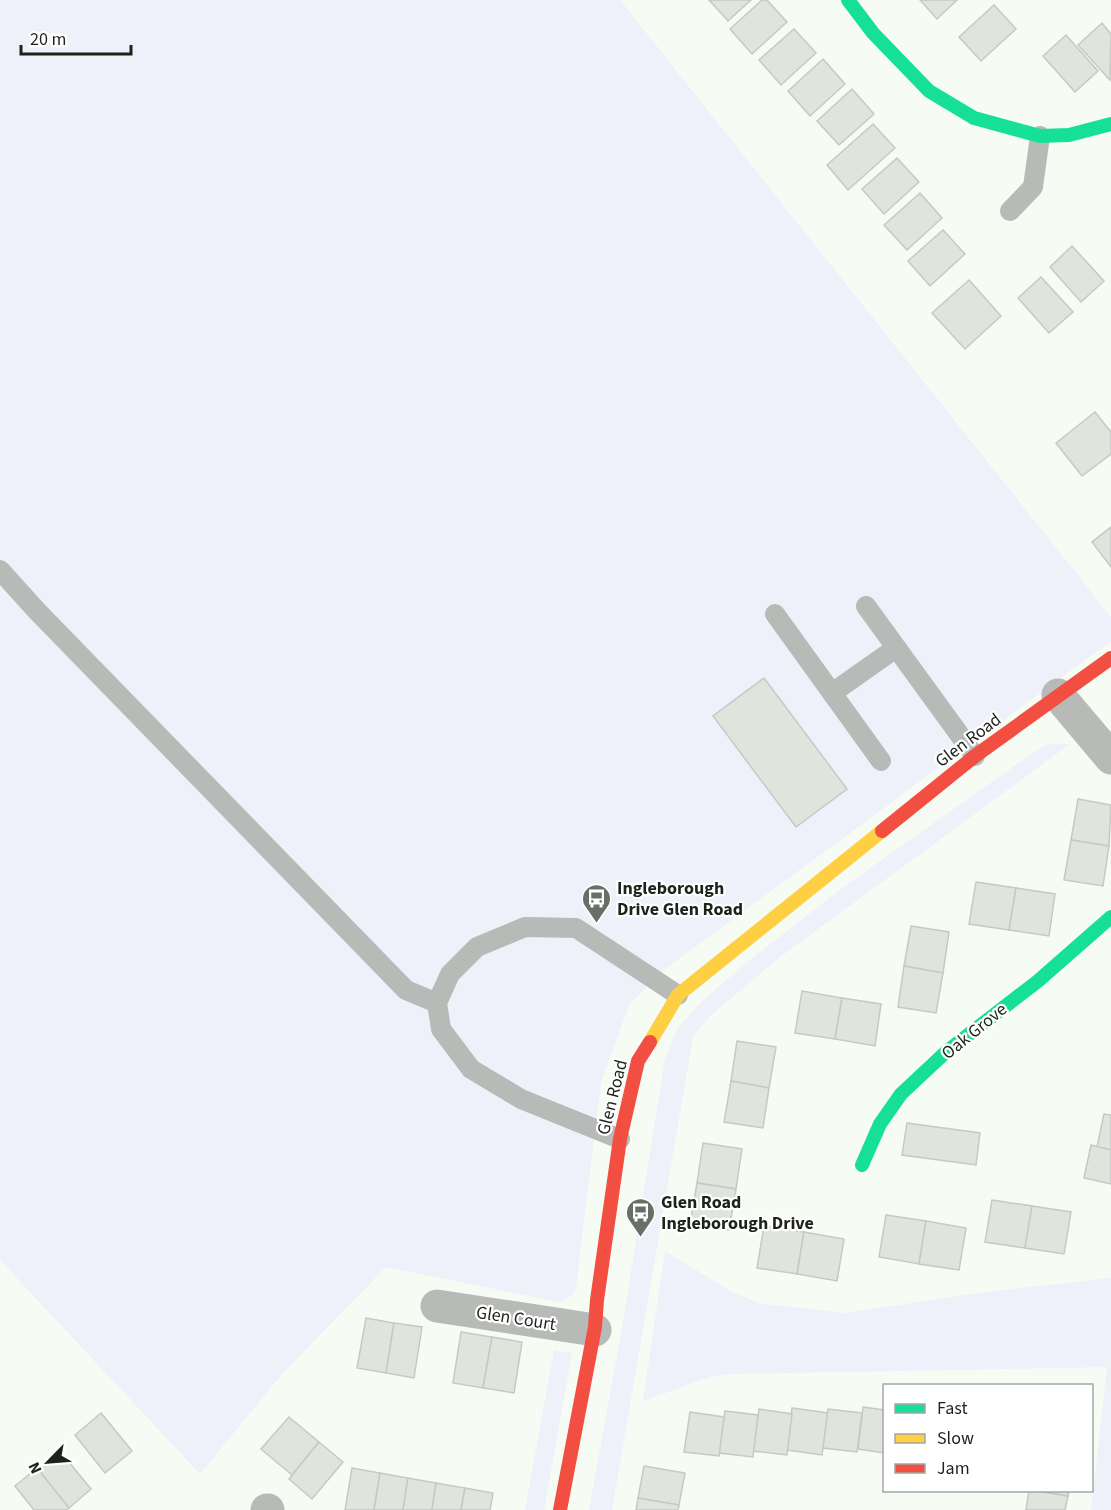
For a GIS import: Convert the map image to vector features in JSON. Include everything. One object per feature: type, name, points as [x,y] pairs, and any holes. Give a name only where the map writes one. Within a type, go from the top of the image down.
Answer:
[{"type":"street","points":[[848,0],[873,33],[929,91],[974,118],[1040,136],[1069,135],[1111,124]]},
{"type":"street","name":"Glen Road","points":[[560,1510],[595,1330],[620,1139],[638,1061],[678,995],[975,756],[1111,658]]},
{"type":"street","points":[[1058,695],[1111,758]]},
{"type":"street","name":"Oak Grove","points":[[862,1165],[880,1124],[901,1094],[946,1052],[1038,981],[1111,917]]},
{"type":"street","name":"Glen Court","points":[[438,1306],[595,1330]]},
{"type":"lane","points":[[1010,211],[1033,187],[1040,136]]},
{"type":"lane","points":[[0,570],[37,611],[406,990],[437,1003]]},
{"type":"lane","points":[[866,606],[975,756]]},
{"type":"lane","points":[[775,614],[881,760]]},
{"type":"lane","points":[[832,693],[896,648]]},
{"type":"lane","points":[[620,1139],[521,1099],[471,1069],[441,1029],[437,1003],[450,974],[477,947],[525,927],[576,927],[678,995]]},
{"type":"shaded area","points":[[0,0],[620,0],[1111,617],[1111,641],[665,969],[629,1005],[601,1082],[576,1287],[572,1295],[559,1302],[386,1267],[282,1374],[200,1474],[0,1260]]},
{"type":"shaded area","points":[[1047,744],[1070,744],[780,957],[710,1016],[693,1037],[612,1510],[589,1510],[623,1322],[665,1059],[677,1029],[702,1001],[751,959],[845,886]]},
{"type":"shaded area","points":[[665,1251],[729,1290],[758,1303],[844,1313],[979,1293],[1111,1278],[1111,1510],[1091,1510],[1107,1367],[735,1374],[710,1377],[643,1401]]},
{"type":"shaded area","points":[[554,1350],[572,1353],[544,1510],[525,1510]]},
{"type":"building","points":[[709,0],[751,0],[728,21]]},
{"type":"building","points":[[762,0],[767,0],[787,22],[752,54],[730,29]]},
{"type":"building","points":[[920,0],[957,0],[937,19]]},
{"type":"building","points":[[994,5],[1016,29],[981,61],[959,37]]},
{"type":"building","points":[[1102,23],[1111,34],[1110,80],[1078,45]]},
{"type":"building","points":[[794,29],[816,53],[781,85],[759,60]]},
{"type":"building","points":[[1066,35],[1098,71],[1075,92],[1043,56]]},
{"type":"building","points":[[823,59],[845,84],[810,116],[788,91]]},
{"type":"building","points":[[852,89],[874,114],[839,145],[817,121]]},
{"type":"building","points":[[873,124],[895,148],[848,190],[827,165]]},
{"type":"building","points":[[897,158],[919,182],[884,214],[862,189]]},
{"type":"building","points":[[920,193],[942,218],[907,250],[884,225]]},
{"type":"building","points":[[943,230],[965,254],[930,286],[908,261]]},
{"type":"building","points":[[1072,246],[1104,281],[1081,302],[1050,267]]},
{"type":"building","points":[[1041,277],[1073,312],[1049,333],[1018,298]]},
{"type":"building","points":[[969,280],[1001,316],[965,349],[932,313]]},
{"type":"building","points":[[1095,412],[1111,432],[1111,454],[1082,476],[1056,443]]},
{"type":"building","points":[[1111,527],[1111,567],[1092,542]]},
{"type":"building","points":[[764,678],[847,789],[796,827],[713,716]]},
{"type":"building","points":[[1078,799],[1111,805],[1109,846],[1071,840]]},
{"type":"building","points":[[1071,840],[1109,846],[1103,886],[1064,880]]},
{"type":"building","points":[[976,882],[1016,888],[1009,930],[969,924]]},
{"type":"building","points":[[1016,888],[1055,894],[1049,936],[1009,930]]},
{"type":"building","points":[[911,926],[949,932],[943,973],[904,966]]},
{"type":"building","points":[[904,966],[943,973],[936,1013],[898,1007]]},
{"type":"building","points":[[802,991],[842,998],[835,1039],[795,1033]]},
{"type":"building","points":[[842,998],[881,1004],[875,1046],[835,1039]]},
{"type":"building","points":[[737,1041],[776,1047],[769,1088],[731,1081]]},
{"type":"building","points":[[731,1081],[769,1088],[763,1128],[724,1122]]},
{"type":"building","points":[[1104,1114],[1111,1115],[1111,1150],[1097,1147]]},
{"type":"building","points":[[907,1123],[980,1133],[976,1165],[902,1155]]},
{"type":"building","points":[[703,1143],[742,1149],[736,1189],[697,1183]]},
{"type":"building","points":[[1091,1145],[1111,1150],[1111,1184],[1084,1178]]},
{"type":"building","points":[[697,1183],[736,1189],[729,1230],[690,1224]]},
{"type":"building","points":[[992,1200],[1032,1206],[1025,1248],[985,1242]]},
{"type":"building","points":[[1032,1206],[1071,1212],[1064,1254],[1025,1248]]},
{"type":"building","points":[[886,1215],[926,1221],[919,1264],[879,1257]]},
{"type":"building","points":[[926,1221],[966,1228],[959,1270],[919,1264]]},
{"type":"building","points":[[764,1226],[804,1232],[797,1274],[757,1268]]},
{"type":"building","points":[[804,1232],[844,1239],[837,1281],[797,1274]]},
{"type":"building","points":[[366,1318],[394,1323],[386,1373],[357,1368]]},
{"type":"building","points":[[394,1323],[422,1327],[414,1378],[386,1373]]},
{"type":"building","points":[[461,1332],[492,1337],[483,1388],[453,1383]]},
{"type":"building","points":[[492,1337],[522,1342],[514,1393],[483,1388]]},
{"type":"building","points":[[863,1407],[883,1410],[883,1453],[858,1449]]},
{"type":"building","points":[[792,1408],[828,1413],[822,1455],[787,1450]]},
{"type":"building","points":[[759,1409],[792,1414],[787,1455],[753,1451]]},
{"type":"building","points":[[828,1409],[862,1413],[857,1452],[823,1448]]},
{"type":"building","points":[[725,1411],[758,1415],[753,1457],[719,1453]]},
{"type":"building","points":[[690,1412],[724,1417],[719,1456],[684,1452]]},
{"type":"building","points":[[101,1413],[132,1451],[105,1473],[75,1435]]},
{"type":"building","points":[[289,1417],[319,1442],[292,1475],[261,1449]]},
{"type":"building","points":[[319,1442],[343,1462],[312,1499],[289,1479]]},
{"type":"building","points":[[59,1450],[91,1489],[69,1508],[37,1468]]},
{"type":"building","points":[[644,1466],[685,1473],[679,1505],[638,1498]]},
{"type":"building","points":[[37,1468],[69,1508],[66,1510],[34,1510],[15,1486]]},
{"type":"building","points":[[352,1468],[380,1473],[374,1510],[345,1510]]},
{"type":"building","points":[[380,1473],[408,1478],[403,1510],[374,1510]]},
{"type":"building","points":[[408,1478],[436,1483],[432,1510],[403,1510]]},
{"type":"building","points":[[436,1483],[465,1488],[461,1510],[432,1510]]},
{"type":"building","points":[[465,1488],[493,1493],[490,1510],[461,1510]]},
{"type":"building","points":[[1029,1492],[1068,1496],[1065,1510],[1026,1510]]},
{"type":"building","points":[[1047,1492],[1069,1492],[1068,1496]]},
{"type":"building","points":[[638,1498],[679,1505],[678,1510],[636,1510]]},
{"type":"traffic: fast","points":[[848,0],[873,33],[929,91],[974,118],[1040,136],[1069,135],[1111,124]]},
{"type":"traffic: fast","points":[[862,1165],[880,1124],[901,1094],[946,1052],[1038,981],[1111,917]]},
{"type":"traffic: slow","points":[[650,1042],[678,995],[882,831]]},
{"type":"traffic: jam","points":[[882,831],[975,756],[1111,658]]},
{"type":"traffic: jam","points":[[560,1510],[595,1327],[620,1139],[638,1061],[650,1042]]},
{"type":"place","name":"Ingleborough Drive Glen Road","points":[[596,924]]},
{"type":"place","name":"Glen Road Ingleborough Drive","points":[[640,1238]]}]
